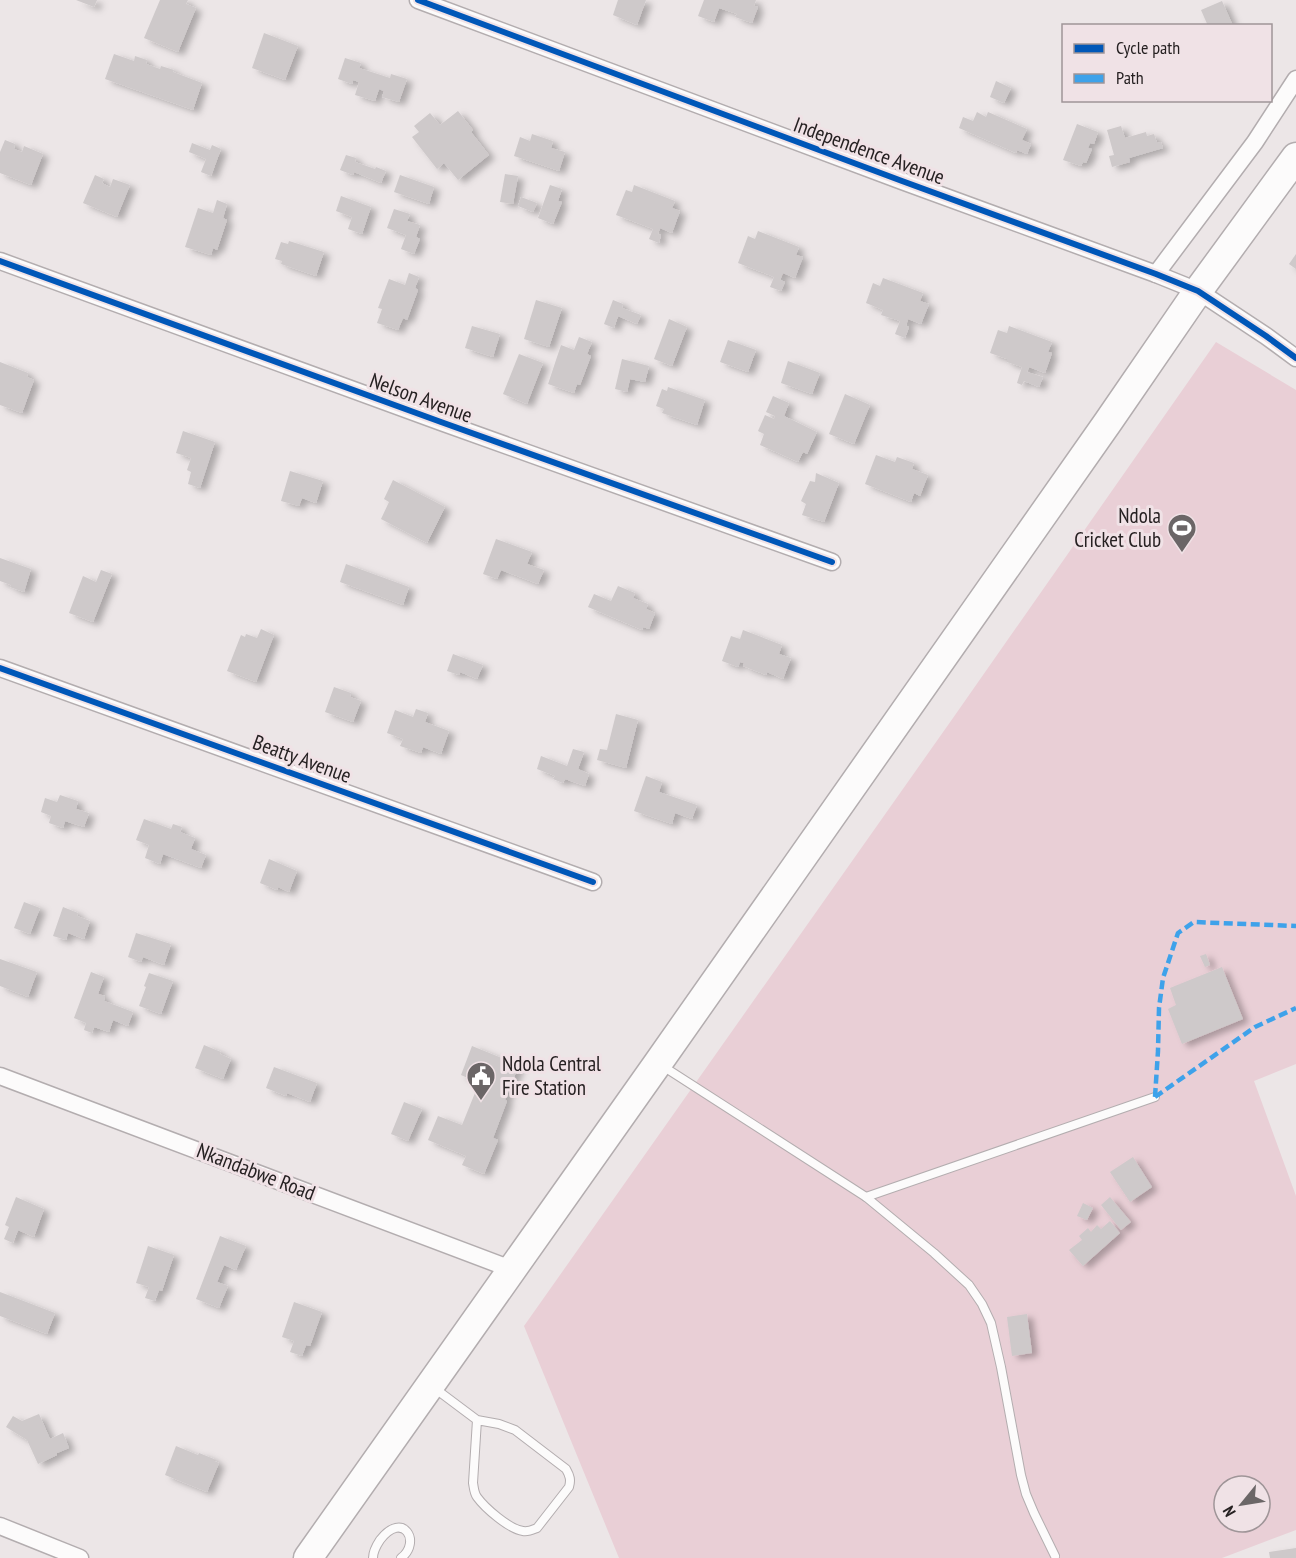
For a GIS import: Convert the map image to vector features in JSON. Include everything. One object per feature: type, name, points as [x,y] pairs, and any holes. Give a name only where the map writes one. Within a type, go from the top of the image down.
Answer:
[{"type":"highway","points":[[308,1558],[658,1064],[1198,291],[1296,157]]},
{"type":"street","name":"Independence Avenue","points":[[418,0],[1198,291],[1296,358]]},
{"type":"street","points":[[1156,274],[1255,142],[1296,79]]},
{"type":"street","name":"Nelson Avenue","points":[[0,261],[832,562]]},
{"type":"street","name":"Beatty Avenue","points":[[0,668],[593,882]]},
{"type":"street","name":"Nkandabwe Road","points":[[0,1076],[512,1269]]},
{"type":"street","points":[[0,1526],[80,1558]]},
{"type":"lane","points":[[658,1064],[866,1197],[969,1285],[991,1323],[1026,1494],[1054,1556]]},
{"type":"lane","points":[[866,1197],[1155,1097]]},
{"type":"lane","points":[[430,1385],[477,1420],[515,1430],[566,1469],[570,1475],[569,1487],[537,1528],[530,1531],[517,1529],[498,1517],[477,1497],[473,1483],[477,1420]]},
{"type":"lane","points":[[373,1558],[373,1552],[379,1542],[387,1532],[398,1526],[404,1528],[409,1534],[411,1542],[410,1548],[401,1558]]},
{"type":"shaded area","points":[[1216,342],[1296,390],[1296,1064],[1254,1081],[1296,1196],[1296,1530],[1222,1558],[619,1558],[524,1326]]},
{"type":"building","points":[[76,0],[97,0],[94,7]]},
{"type":"building","points":[[160,0],[188,0],[186,4],[196,8],[178,52],[144,38]]},
{"type":"building","points":[[618,0],[646,0],[637,25],[613,15]]},
{"type":"building","points":[[704,0],[756,0],[754,6],[758,7],[752,23],[735,17],[737,14],[719,8],[714,22],[698,16]]},
{"type":"building","points":[[1222,1],[1232,24],[1207,24],[1201,10]]},
{"type":"building","points":[[264,33],[298,46],[285,80],[252,68]]},
{"type":"building","points":[[114,54],[134,61],[135,56],[147,60],[146,64],[160,69],[161,66],[174,70],[173,72],[202,83],[193,110],[105,79]]},
{"type":"building","points":[[345,58],[361,63],[359,68],[390,78],[391,74],[407,79],[399,102],[382,97],[384,91],[379,89],[375,101],[355,95],[359,82],[353,80],[352,84],[338,79]]},
{"type":"building","points":[[996,81],[1011,88],[1004,103],[990,97]]},
{"type":"building","points":[[458,111],[489,155],[458,180],[444,163],[437,169],[412,137],[419,132],[414,126],[430,113],[440,125]]},
{"type":"building","points":[[977,112],[986,117],[988,112],[1027,129],[1022,140],[1031,144],[1027,154],[1017,150],[1016,153],[959,128],[963,117],[973,121]]},
{"type":"building","points":[[1077,124],[1098,132],[1094,144],[1090,143],[1088,148],[1092,149],[1086,163],[1083,162],[1081,166],[1063,160]]},
{"type":"building","points":[[1121,126],[1125,138],[1146,132],[1147,136],[1154,134],[1157,143],[1161,142],[1163,148],[1129,158],[1130,162],[1112,167],[1109,156],[1114,155],[1107,130]]},
{"type":"building","points":[[532,134],[553,141],[551,148],[565,152],[559,171],[514,156],[520,137],[530,141]]},
{"type":"building","points":[[5,140],[15,144],[14,149],[22,152],[24,146],[43,154],[31,185],[0,173],[0,152]]},
{"type":"building","points":[[192,143],[210,150],[212,145],[221,149],[211,176],[201,172],[206,159],[189,152]]},
{"type":"building","points":[[346,155],[356,158],[355,162],[386,171],[381,183],[354,172],[353,175],[340,170]]},
{"type":"building","points":[[505,174],[518,176],[513,204],[500,202]]},
{"type":"building","points":[[95,175],[104,179],[102,183],[110,187],[113,179],[130,185],[117,217],[83,203]]},
{"type":"building","points":[[400,175],[434,187],[429,204],[394,192]]},
{"type":"building","points":[[550,185],[562,189],[558,201],[562,202],[553,224],[538,218]]},
{"type":"building","points":[[634,185],[675,201],[672,208],[680,211],[672,233],[660,228],[659,243],[649,239],[653,229],[616,215],[626,190],[632,192]]},
{"type":"building","points":[[341,196],[371,207],[362,234],[348,229],[352,217],[336,211]]},
{"type":"building","points":[[521,197],[537,203],[533,212],[518,206]]},
{"type":"building","points":[[217,200],[227,204],[223,218],[227,220],[217,250],[213,248],[211,255],[185,247],[198,208],[213,213]]},
{"type":"building","points":[[394,209],[410,214],[407,221],[420,225],[416,237],[420,239],[414,254],[401,249],[406,235],[387,228]]},
{"type":"building","points":[[758,231],[799,247],[796,255],[803,257],[795,278],[783,273],[780,280],[785,282],[781,291],[770,287],[774,277],[738,263],[748,236],[755,239]]},
{"type":"building","points":[[289,241],[324,252],[316,276],[281,264],[282,261],[275,259],[281,242],[288,244]]},
{"type":"building","points":[[1296,254],[1296,269],[1289,264]]},
{"type":"building","points":[[409,273],[419,277],[415,288],[418,290],[407,320],[403,318],[398,330],[377,323],[382,309],[378,308],[389,279],[405,285]]},
{"type":"building","points":[[883,278],[923,293],[920,301],[929,304],[921,324],[908,319],[906,326],[909,327],[905,338],[895,334],[900,321],[881,315],[883,310],[866,303],[873,283],[880,286]]},
{"type":"building","points":[[536,300],[562,308],[549,347],[524,339]]},
{"type":"building","points":[[613,300],[623,304],[622,308],[641,315],[637,324],[618,316],[614,328],[604,324]]},
{"type":"building","points":[[669,319],[687,327],[672,366],[654,359]]},
{"type":"building","points":[[472,326],[500,334],[493,357],[465,348]]},
{"type":"building","points":[[1009,326],[1052,342],[1048,352],[1052,353],[1045,373],[1029,367],[1027,372],[1043,377],[1039,387],[1024,381],[1022,385],[1017,383],[1022,367],[990,353],[998,330],[1007,333]]},
{"type":"building","points":[[579,337],[592,342],[587,354],[591,356],[580,385],[577,384],[574,393],[548,384],[561,345],[574,350]]},
{"type":"building","points":[[728,340],[756,350],[748,372],[720,362]]},
{"type":"building","points":[[519,354],[543,363],[527,404],[503,394]]},
{"type":"building","points":[[622,359],[649,366],[645,382],[630,379],[627,392],[615,389]]},
{"type":"building","points":[[788,361],[820,373],[812,394],[781,383]]},
{"type":"building","points":[[0,362],[28,373],[27,377],[34,380],[22,413],[0,405]]},
{"type":"building","points":[[668,387],[705,400],[697,425],[662,413],[664,409],[656,406],[662,389],[667,391]]},
{"type":"building","points":[[845,394],[870,405],[854,444],[829,434]]},
{"type":"building","points":[[773,396],[789,403],[784,416],[817,432],[807,454],[803,452],[798,462],[760,445],[764,434],[758,431],[765,415],[774,419],[775,416],[766,412]]},
{"type":"building","points":[[183,431],[215,442],[200,488],[188,484],[191,472],[187,470],[191,458],[176,453]]},
{"type":"building","points":[[876,455],[895,462],[897,457],[914,463],[912,469],[928,475],[920,496],[914,493],[911,502],[865,484]]},
{"type":"building","points":[[290,471],[323,481],[316,503],[302,498],[299,506],[281,501]]},
{"type":"building","points":[[816,473],[839,483],[824,522],[802,515],[806,504],[801,501],[810,481],[815,482]]},
{"type":"building","points":[[393,480],[445,507],[427,543],[381,519],[389,502],[384,499]]},
{"type":"building","points":[[496,539],[532,552],[527,564],[544,570],[538,584],[501,570],[497,579],[483,574]]},
{"type":"building","points":[[0,558],[31,569],[24,592],[0,581]]},
{"type":"building","points":[[346,564],[409,587],[403,605],[340,582]]},
{"type":"building","points":[[101,570],[112,574],[93,622],[69,613],[83,576],[96,582]]},
{"type":"building","points":[[618,586],[635,593],[633,598],[648,604],[646,609],[655,613],[649,629],[643,627],[642,630],[588,607],[594,594],[611,601]]},
{"type":"building","points":[[261,629],[274,635],[256,682],[227,671],[241,635],[245,637],[246,634],[257,638]]},
{"type":"building","points":[[743,630],[782,645],[779,654],[791,658],[783,679],[743,666],[744,663],[740,662],[738,667],[722,661],[731,636],[740,639]]},
{"type":"building","points":[[453,654],[483,665],[477,679],[460,672],[459,675],[447,671]]},
{"type":"building","points":[[334,687],[351,693],[350,697],[361,701],[353,722],[325,712]]},
{"type":"building","points":[[416,709],[428,713],[425,722],[449,731],[441,754],[423,747],[421,753],[400,746],[403,739],[387,733],[395,710],[413,717]]},
{"type":"building","points":[[616,714],[638,720],[626,768],[597,760],[600,749],[607,750]]},
{"type":"building","points":[[573,749],[584,752],[578,769],[589,774],[585,786],[565,779],[563,783],[553,779],[555,776],[537,769],[541,756],[567,766]]},
{"type":"building","points":[[646,776],[662,782],[659,792],[697,805],[692,819],[675,813],[672,824],[634,811]]},
{"type":"building","points":[[60,795],[78,801],[76,809],[89,813],[84,827],[65,821],[63,828],[49,823],[51,816],[41,812],[45,798],[57,802]]},
{"type":"building","points":[[144,819],[171,829],[173,824],[182,827],[180,832],[195,838],[191,849],[206,855],[201,868],[163,854],[160,864],[145,858],[149,845],[136,840]]},
{"type":"building","points":[[269,859],[297,871],[289,892],[260,883]]},
{"type":"building","points":[[24,902],[40,908],[30,934],[14,928]]},
{"type":"building","points":[[63,907],[90,921],[84,939],[68,933],[66,940],[53,936]]},
{"type":"building","points":[[136,933],[171,944],[164,965],[143,957],[141,962],[128,957]]},
{"type":"building","points":[[1206,954],[1210,965],[1205,967],[1200,956]]},
{"type":"building","points":[[0,959],[37,972],[28,997],[0,986]]},
{"type":"building","points":[[1222,967],[1243,1019],[1182,1044],[1168,1009],[1176,1005],[1170,988]]},
{"type":"building","points":[[91,972],[104,977],[98,994],[105,996],[104,1001],[133,1012],[128,1026],[113,1020],[109,1032],[94,1027],[92,1033],[84,1030],[86,1023],[74,1018]]},
{"type":"building","points":[[149,973],[173,981],[161,1014],[139,1006]]},
{"type":"building","points":[[204,1045],[231,1059],[223,1079],[195,1068]]},
{"type":"building","points":[[472,1046],[519,1065],[493,1138],[498,1140],[484,1174],[462,1165],[466,1156],[428,1140],[438,1116],[462,1125],[479,1083],[461,1075]]},
{"type":"building","points":[[274,1067],[317,1083],[310,1102],[266,1088]]},
{"type":"building","points":[[404,1102],[422,1109],[408,1141],[391,1134]]},
{"type":"building","points":[[1133,1157],[1152,1187],[1130,1202],[1110,1172]]},
{"type":"building","points":[[16,1197],[44,1209],[34,1237],[18,1230],[13,1243],[4,1239],[9,1227],[5,1225]]},
{"type":"building","points":[[1110,1197],[1131,1222],[1121,1230],[1101,1205]]},
{"type":"building","points":[[1083,1203],[1093,1208],[1087,1220],[1077,1216]]},
{"type":"building","points":[[1110,1221],[1120,1233],[1083,1266],[1069,1250],[1082,1240],[1079,1236],[1088,1228],[1091,1232],[1097,1225],[1101,1229]]},
{"type":"building","points":[[220,1236],[246,1246],[236,1270],[224,1265],[217,1282],[228,1286],[219,1308],[196,1299]]},
{"type":"building","points":[[148,1246],[174,1255],[162,1291],[159,1290],[155,1301],[145,1298],[149,1287],[136,1283]]},
{"type":"building","points":[[0,1292],[55,1313],[47,1334],[0,1316]]},
{"type":"building","points":[[294,1302],[322,1312],[310,1346],[306,1345],[302,1356],[290,1352],[294,1341],[282,1337]]},
{"type":"building","points":[[1027,1314],[1032,1353],[1012,1356],[1007,1317]]},
{"type":"building","points":[[39,1414],[50,1439],[63,1433],[69,1448],[38,1464],[27,1440],[6,1427],[13,1416],[22,1421]]},
{"type":"building","points":[[176,1446],[198,1455],[199,1453],[219,1463],[207,1492],[165,1475]]},
{"type":"building","points":[[1296,1548],[1296,1558],[1270,1558],[1269,1552]]},
{"type":"marked path","points":[[1155,1097],[1159,1008],[1163,978],[1178,933],[1194,922],[1296,926]]},
{"type":"marked path","points":[[1155,1097],[1255,1027],[1296,1008]]},
{"type":"cycle path","points":[[418,0],[1198,291],[1296,358]]},
{"type":"cycle path","points":[[0,261],[832,562]]},
{"type":"cycle path","points":[[0,668],[593,882]]},
{"type":"place","name":"Ndola Cricket Club","points":[[1182,554]]},
{"type":"place","name":"Ndola Central Fire Station","points":[[481,1102]]}]
